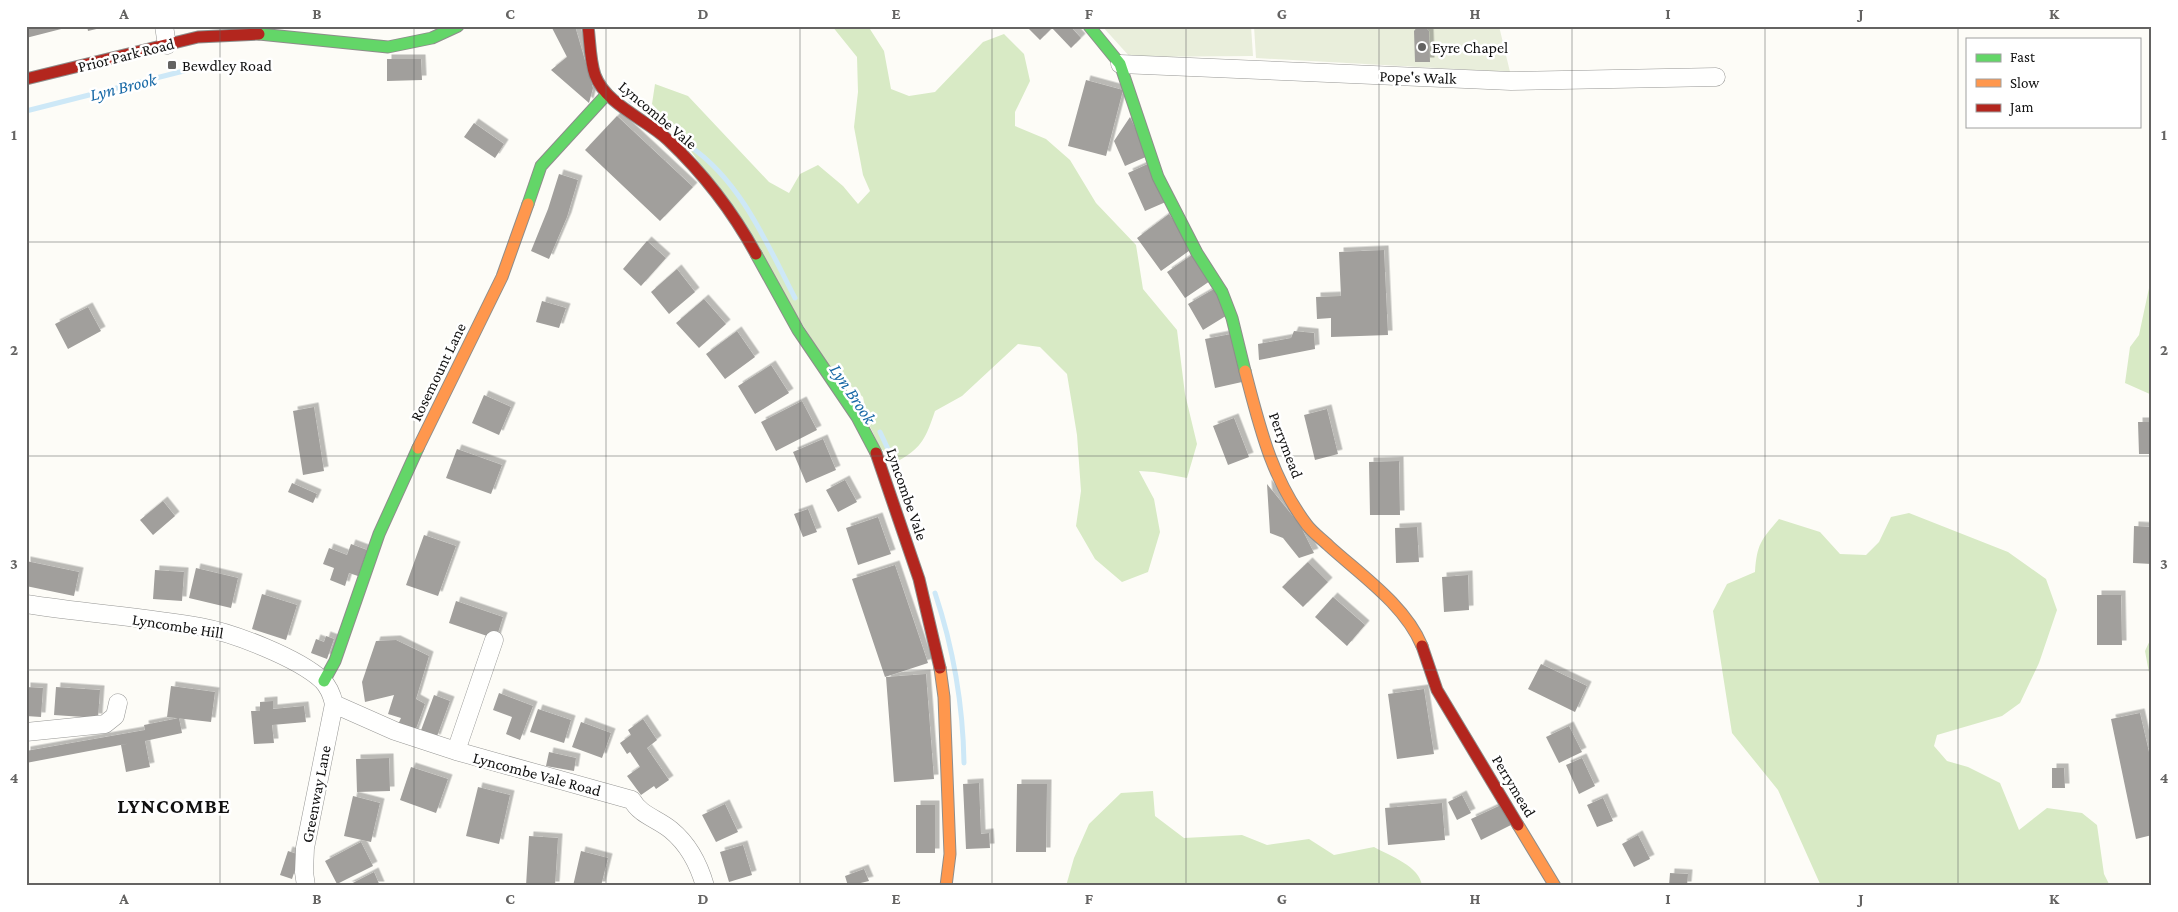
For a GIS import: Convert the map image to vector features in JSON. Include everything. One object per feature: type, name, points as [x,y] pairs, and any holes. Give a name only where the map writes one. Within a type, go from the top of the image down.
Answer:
[{"type":"street","points":[[164,26],[168,45]]},
{"type":"street","name":"Prior Park Road","points":[[26,79],[226,30],[388,47],[432,38],[458,26]]},
{"type":"street","name":"Lyncombe Vale","points":[[588,26],[595,75],[607,94],[667,139],[700,173],[740,224],[798,330],[857,417],[874,447],[919,579],[938,656],[944,697],[950,854],[946,886]]},
{"type":"street","name":"Perrymead","points":[[1089,26],[1120,64],[1134,112],[1158,177],[1197,253],[1222,292],[1232,318],[1261,432],[1276,476],[1308,526],[1394,606],[1412,626],[1421,644],[1438,690],[1555,886]]},
{"type":"street","name":"Pope's Walk","points":[[1120,64],[1511,81],[1716,77]]},
{"type":"street","name":"Rosemount Lane","points":[[324,681],[341,647],[388,512],[502,277],[541,166],[607,94]]},
{"type":"street","name":"Lyncombe Hill","points":[[26,604],[201,627],[230,634],[304,666],[324,681],[331,692],[334,704]]},
{"type":"street","points":[[456,751],[494,640]]},
{"type":"street","points":[[26,732],[105,724],[115,716],[118,703]]},
{"type":"street","name":"Lyncombe Vale Road","points":[[334,704],[395,731],[456,751],[632,800],[636,807],[671,830],[693,855],[705,886]]},
{"type":"street","name":"Greenway Lane","points":[[306,886],[304,872],[305,848],[334,704]]},
{"type":"green space","points":[[832,26],[868,26],[884,51],[891,89],[909,96],[935,92],[983,42],[1004,34],[1024,54],[1030,81],[1015,112],[1015,126],[1046,139],[1070,160],[1096,203],[1136,245],[1143,289],[1177,330],[1185,394],[1197,444],[1187,478],[1139,471],[1154,499],[1160,532],[1148,572],[1122,582],[1095,559],[1076,526],[1081,491],[1077,435],[1067,374],[1040,347],[1018,344],[962,396],[935,411],[922,441],[906,456],[898,461],[880,448],[868,422],[863,397],[829,366],[701,165],[674,128],[652,104],[655,84],[688,96],[769,182],[789,193],[800,174],[818,165],[843,186],[858,204],[870,191],[863,175],[854,127],[858,92],[857,57]]},
{"type":"green space","points":[[1102,26],[1251,26],[1253,56],[1130,57]]},
{"type":"green space","points":[[1254,26],[1499,26],[1510,72],[1256,58]]},
{"type":"green space","points":[[2152,274],[2152,395],[2125,383],[2130,347],[2139,335]]},
{"type":"green space","points":[[1909,513],[2008,552],[2046,579],[2057,610],[2039,663],[2020,703],[2002,716],[1937,735],[1934,746],[1947,761],[1968,767],[2000,783],[2019,830],[2047,808],[2082,813],[2097,825],[2104,874],[2110,886],[1821,886],[1778,790],[1732,733],[1713,611],[1727,584],[1755,572],[1759,548],[1768,532],[1779,519],[1820,532],[1840,554],[1866,555],[1879,542],[1891,517]]},
{"type":"green space","points":[[2152,636],[2152,689],[2145,651]]},
{"type":"green space","points":[[1153,791],[1155,816],[1184,838],[1242,835],[1267,845],[1309,839],[1334,855],[1374,847],[1410,867],[1420,879],[1422,886],[1066,886],[1074,858],[1089,824],[1121,793]]},
{"type":"building","points":[[26,26],[69,26],[69,27],[26,38]]},
{"type":"building","points":[[87,26],[105,26],[105,27],[88,31]]},
{"type":"building","points":[[551,26],[575,26],[593,88],[589,103],[551,70],[567,57]]},
{"type":"building","points":[[1026,26],[1070,26],[1081,38],[1071,48],[1052,28],[1040,40]]},
{"type":"building","name":"Eyre Chapel","points":[[1418,26],[1424,26],[1429,31],[1430,62],[1415,62],[1414,31]]},
{"type":"building","points":[[387,59],[421,59],[422,80],[387,81]]},
{"type":"building","points":[[1086,80],[1123,90],[1106,156],[1068,146]]},
{"type":"building","points":[[617,116],[693,187],[660,221],[585,150]]},
{"type":"building","points":[[1130,117],[1148,156],[1125,166],[1114,141]]},
{"type":"building","points":[[474,123],[504,144],[495,158],[464,137]]},
{"type":"building","points":[[1150,163],[1168,201],[1145,211],[1128,173]]},
{"type":"building","points":[[559,174],[578,180],[567,217],[549,259],[531,251],[548,209]]},
{"type":"building","points":[[1169,214],[1193,248],[1161,271],[1137,238]]},
{"type":"building","points":[[647,241],[666,258],[641,286],[623,269]]},
{"type":"building","points":[[1384,250],[1388,335],[1331,337],[1331,318],[1317,319],[1316,297],[1341,296],[1339,252]]},
{"type":"building","points":[[1192,255],[1210,281],[1185,298],[1167,272]]},
{"type":"building","points":[[677,269],[695,292],[669,314],[651,292]]},
{"type":"building","points":[[1214,289],[1229,314],[1203,330],[1188,304]]},
{"type":"building","points":[[704,299],[726,324],[699,348],[676,323]]},
{"type":"building","points":[[542,301],[566,308],[559,328],[536,322]]},
{"type":"building","points":[[88,307],[101,331],[68,349],[55,324]]},
{"type":"building","points":[[737,331],[755,357],[725,379],[706,354]]},
{"type":"building","points":[[1294,331],[1314,333],[1315,349],[1259,360],[1258,344],[1291,338]]},
{"type":"building","points":[[1231,334],[1242,382],[1215,388],[1205,339]]},
{"type":"building","points":[[771,365],[789,393],[755,414],[738,386]]},
{"type":"building","points":[[484,395],[511,407],[499,435],[472,423]]},
{"type":"building","points":[[802,401],[817,430],[776,451],[761,422]]},
{"type":"building","points":[[314,407],[324,471],[303,475],[293,411]]},
{"type":"building","points":[[1327,409],[1338,454],[1315,460],[1304,415]]},
{"type":"building","points":[[1234,418],[1249,457],[1228,465],[1213,426]]},
{"type":"building","points":[[2138,422],[2152,422],[2152,454],[2139,454]]},
{"type":"building","points":[[823,439],[836,470],[806,483],[793,452]]},
{"type":"building","points":[[457,449],[502,465],[491,494],[446,478]]},
{"type":"building","points":[[1399,461],[1400,515],[1370,515],[1369,462]]},
{"type":"building","points":[[845,480],[857,502],[838,512],[826,490]]},
{"type":"building","points":[[292,483],[317,494],[313,503],[288,492]]},
{"type":"building","points":[[1267,484],[1300,525],[1314,553],[1299,558],[1283,538],[1270,533]]},
{"type":"building","points":[[163,501],[175,516],[153,535],[140,520]]},
{"type":"building","points":[[808,509],[817,532],[803,537],[794,514]]},
{"type":"building","points":[[878,517],[891,554],[858,565],[846,528]]},
{"type":"building","points":[[2134,526],[2152,527],[2152,564],[2133,563]]},
{"type":"building","points":[[1417,527],[1419,562],[1396,563],[1395,528]]},
{"type":"building","points":[[424,535],[456,546],[438,596],[406,585]]},
{"type":"building","points":[[351,544],[367,550],[358,576],[349,573],[345,586],[330,580],[334,568],[323,564],[329,548],[347,555]]},
{"type":"building","points":[[26,561],[79,572],[74,596],[26,586]]},
{"type":"building","points":[[1308,562],[1328,582],[1303,607],[1282,587]]},
{"type":"building","points":[[895,565],[928,663],[885,677],[852,579]]},
{"type":"building","points":[[196,568],[238,578],[231,608],[189,598]]},
{"type":"building","points":[[155,570],[184,572],[182,601],[153,599]]},
{"type":"building","points":[[1468,575],[1469,610],[1444,612],[1442,577]]},
{"type":"building","points":[[262,594],[297,605],[286,640],[252,629]]},
{"type":"building","points":[[2097,595],[2121,595],[2122,645],[2097,645]]},
{"type":"building","points":[[1333,597],[1365,625],[1347,646],[1315,617]]},
{"type":"building","points":[[456,601],[503,617],[496,639],[449,623]]},
{"type":"building","points":[[326,636],[334,639],[327,659],[311,653],[316,639],[324,642]]},
{"type":"building","points":[[396,640],[429,656],[416,699],[425,704],[413,737],[395,731],[401,718],[388,714],[394,695],[365,702],[362,682],[376,641]]},
{"type":"building","points":[[1541,664],[1587,686],[1575,712],[1528,689]]},
{"type":"building","points":[[926,674],[934,779],[894,782],[886,677]]},
{"type":"building","points":[[171,686],[215,692],[211,722],[167,717]]},
{"type":"building","points":[[26,687],[43,688],[41,717],[26,716]]},
{"type":"building","points":[[56,687],[100,690],[98,718],[54,715]]},
{"type":"building","points":[[1424,689],[1434,754],[1397,759],[1388,694]]},
{"type":"building","points":[[499,693],[533,706],[520,740],[506,734],[512,717],[493,710]]},
{"type":"building","points":[[434,695],[450,701],[436,739],[420,733]]},
{"type":"building","points":[[273,701],[273,709],[304,706],[306,722],[272,725],[274,743],[254,744],[251,711],[260,711],[260,702]]},
{"type":"building","points":[[538,709],[571,720],[564,743],[530,732]]},
{"type":"building","points":[[2140,713],[2152,765],[2152,835],[2136,839],[2111,719]]},
{"type":"building","points":[[179,718],[182,733],[145,741],[150,767],[126,772],[121,745],[131,743],[26,763],[26,751],[145,730],[144,725]]},
{"type":"building","points":[[643,719],[657,740],[647,748],[669,780],[656,789],[654,786],[641,795],[627,776],[640,767],[630,752],[627,754],[620,743],[631,735],[628,730]]},
{"type":"building","points":[[581,722],[611,733],[602,758],[572,747]]},
{"type":"building","points":[[1569,726],[1582,752],[1559,763],[1546,737]]},
{"type":"building","points":[[549,752],[576,758],[574,771],[546,766]]},
{"type":"building","points":[[389,758],[390,791],[357,792],[356,759]]},
{"type":"building","points":[[1582,758],[1595,786],[1579,794],[1566,765]]},
{"type":"building","points":[[411,767],[448,779],[436,813],[400,800]]},
{"type":"building","points":[[2052,768],[2064,768],[2065,788],[2052,788]]},
{"type":"building","points":[[979,783],[981,834],[989,833],[990,848],[966,849],[963,784]]},
{"type":"building","points":[[1017,784],[1047,784],[1046,852],[1016,852]]},
{"type":"building","points":[[478,787],[510,795],[499,844],[466,836]]},
{"type":"building","points":[[1462,795],[1471,813],[1457,820],[1448,802]]},
{"type":"building","points":[[353,796],[380,803],[371,842],[344,836]]},
{"type":"building","points":[[1603,798],[1613,821],[1597,827],[1587,805]]},
{"type":"building","points":[[1442,803],[1445,840],[1388,845],[1385,808]]},
{"type":"building","points":[[725,804],[738,832],[716,842],[702,815]]},
{"type":"building","points":[[916,805],[935,805],[935,853],[916,853]]},
{"type":"building","points":[[1501,805],[1511,825],[1481,840],[1471,819]]},
{"type":"building","points":[[1638,835],[1650,859],[1634,867],[1622,844]]},
{"type":"building","points":[[529,836],[558,838],[555,886],[526,886]]},
{"type":"building","points":[[361,842],[373,866],[337,884],[325,861]]},
{"type":"building","points":[[743,845],[752,875],[729,882],[720,852]]},
{"type":"building","points":[[288,851],[300,855],[292,879],[280,875]]},
{"type":"building","points":[[581,851],[608,858],[601,886],[573,886]]},
{"type":"building","points":[[864,869],[869,881],[848,886],[845,876]]},
{"type":"building","points":[[374,872],[380,886],[347,886]]},
{"type":"building","points":[[1670,873],[1688,874],[1687,886],[1669,886]]},
{"type":"waterway","name":"Lyn Brook","points":[[26,111],[219,62]]},
{"type":"waterway","name":"Lyn Brook","points":[[624,86],[631,101]]},
{"type":"waterway","name":"Lyn Brook","points":[[691,147],[725,178],[739,196],[763,236],[795,298]]},
{"type":"waterway","name":"Lyn Brook","points":[[880,432],[888,449]]},
{"type":"waterway","name":"Lyn Brook","points":[[935,593],[942,614],[956,677],[962,719],[964,763]]},
{"type":"traffic: fast","points":[[259,34],[388,47],[432,38],[458,26]]},
{"type":"traffic: fast","points":[[1089,26],[1120,64],[1158,177],[1197,253],[1222,292],[1232,318],[1245,371]]},
{"type":"traffic: fast","points":[[528,204],[541,166],[607,94]]},
{"type":"traffic: fast","points":[[756,254],[798,330],[857,417],[876,453]]},
{"type":"traffic: fast","points":[[324,681],[335,661],[379,534],[418,448]]},
{"type":"traffic: slow","points":[[418,448],[502,277],[528,204]]},
{"type":"traffic: slow","points":[[1245,371],[1268,451],[1284,489],[1295,507],[1312,531],[1394,604],[1405,617],[1422,646]]},
{"type":"traffic: slow","points":[[940,668],[944,697],[950,854],[946,886]]},
{"type":"traffic: slow","points":[[1518,825],[1555,886]]},
{"type":"traffic: jam","points":[[588,26],[592,64],[600,86],[627,111],[659,132],[693,166],[727,208],[756,254]]},
{"type":"traffic: jam","points":[[26,79],[198,37],[259,34]]},
{"type":"traffic: jam","points":[[876,453],[919,579],[940,668]]},
{"type":"traffic: jam","points":[[1422,646],[1437,690],[1518,825]]},
{"type":"place","name":"Eyre Chapel","points":[[1422,47]]},
{"type":"place","name":"Bewdley Road","points":[[172,65]]},
{"type":"district","name":"LYNCOMBE","points":[[174,806]]}]
